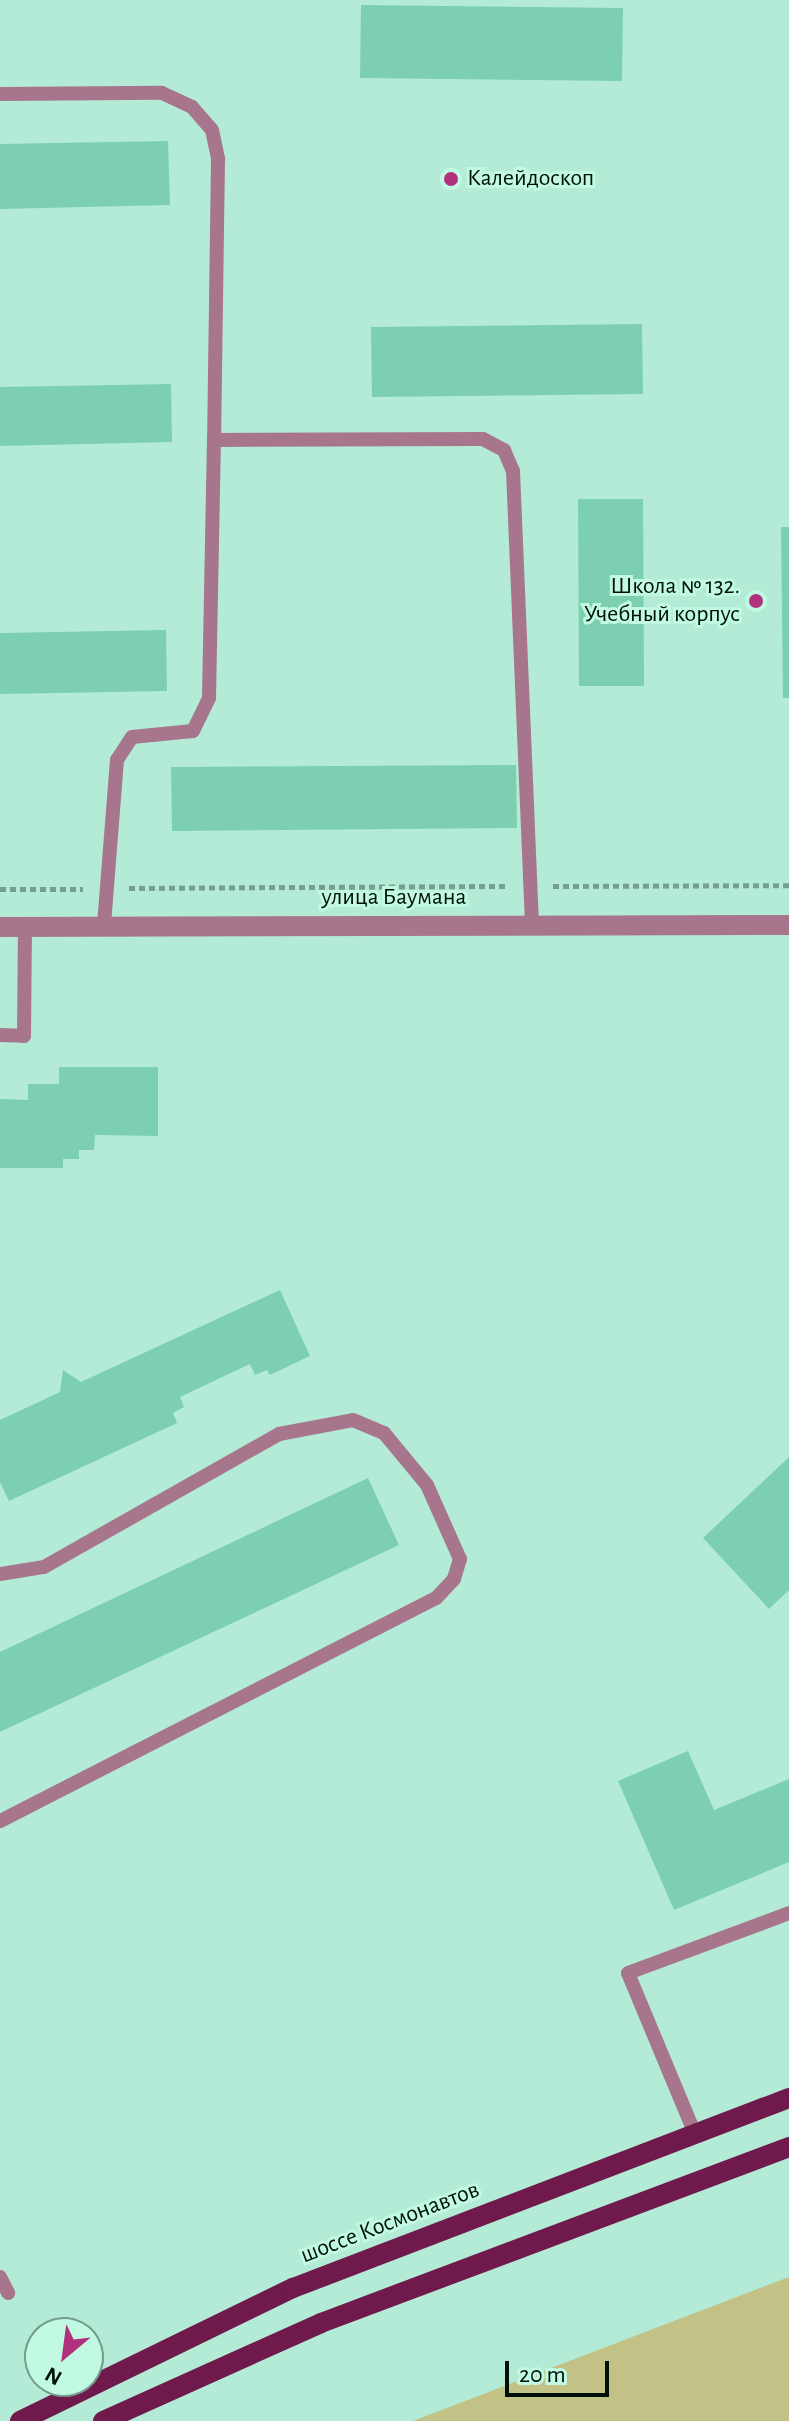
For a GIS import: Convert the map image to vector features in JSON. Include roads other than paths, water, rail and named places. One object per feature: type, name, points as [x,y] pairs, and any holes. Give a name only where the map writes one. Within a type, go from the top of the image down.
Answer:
[{"type":"main road","name":"шоссе Космонавтов","points":[[20,2421],[293,2288],[789,2098]]},
{"type":"main road","points":[[103,2421],[321,2323],[789,2147]]},
{"type":"street","name":"улица Баумана","points":[[0,927],[789,925]]},
{"type":"lane","points":[[0,94],[162,93],[192,107],[212,130],[218,159],[209,698],[193,731],[132,737],[117,760],[104,925]]},
{"type":"lane","points":[[214,440],[483,439],[504,450],[513,471],[532,924]]},
{"type":"lane","points":[[0,1035],[24,1036],[25,927]]},
{"type":"lane","points":[[0,1574],[44,1567],[279,1434],[353,1420],[384,1433],[427,1485],[460,1559],[454,1579],[436,1598],[0,1821]]},
{"type":"lane","points":[[695,2134],[628,1973],[789,1913]]},
{"type":"lane","points":[[0,2277],[8,2293]]},
{"type":"place","name":"Калейдоскоп","points":[[451,179]]},
{"type":"place","name":"Школа № 132. Учебный корпус","points":[[756,601]]}]
